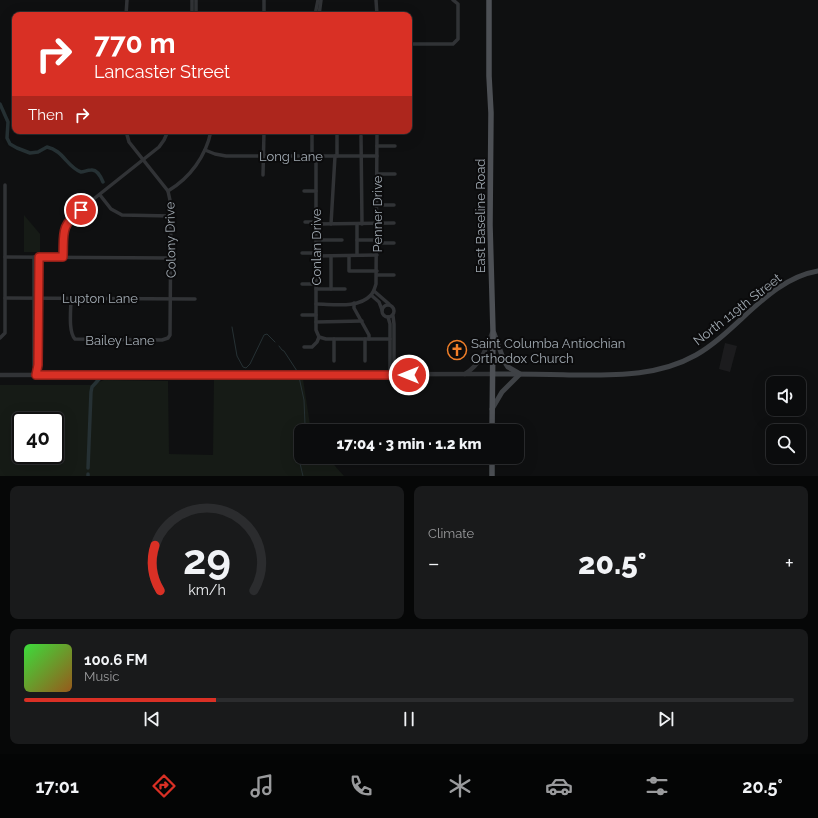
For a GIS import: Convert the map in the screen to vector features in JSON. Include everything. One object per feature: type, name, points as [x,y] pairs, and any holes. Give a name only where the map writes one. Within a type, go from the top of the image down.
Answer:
[{"type":"main road","name":"East Baseline Road","points":[[489,0],[490,243],[493,331],[492,424]]},
{"type":"main road","name":"North 119th Street","points":[[493,374],[634,374],[663,369],[677,364],[710,346],[779,288],[804,275],[818,271]]},
{"type":"main road","points":[[492,409],[502,392],[520,374],[508,367],[504,361],[493,331]]},
{"type":"main road","points":[[492,464],[492,476]]},
{"type":"street","points":[[126,12],[127,0]]},
{"type":"street","points":[[192,0],[192,12]]},
{"type":"street","points":[[196,0],[196,12]]},
{"type":"street","points":[[264,0],[264,12]]},
{"type":"street","points":[[316,12],[318,0]]},
{"type":"street","points":[[319,12],[321,0]]},
{"type":"street","points":[[376,0],[376,12]]},
{"type":"street","points":[[412,44],[453,44],[458,39],[458,4],[453,0]]},
{"type":"street","name":"Colony Drive","points":[[127,134],[129,142],[168,191],[171,205],[171,331],[168,338]]},
{"type":"street","points":[[63,257],[64,231],[71,217],[159,147],[167,134]]},
{"type":"street","points":[[168,191],[175,187],[190,173],[205,150],[209,134]]},
{"type":"street","points":[[264,134],[264,175]]},
{"type":"street","name":"Penner Drive","points":[[371,295],[374,291],[377,275],[377,134]]},
{"type":"street","name":"Conlan Drive","points":[[312,135],[316,190],[316,322],[317,334],[319,337]]},
{"type":"street","points":[[332,224],[337,136]]},
{"type":"street","points":[[357,256],[357,240],[360,224],[362,136]]},
{"type":"street","points":[[377,146],[395,146]]},
{"type":"street","name":"Long Lane","points":[[205,150],[226,156],[377,156]]},
{"type":"street","points":[[377,174],[395,174]]},
{"type":"street","points":[[0,338],[3,336],[5,330],[5,185]]},
{"type":"street","points":[[304,191],[316,190]]},
{"type":"street","points":[[100,194],[112,209],[122,215],[171,216]]},
{"type":"street","points":[[0,203],[6,203]]},
{"type":"street","points":[[377,205],[394,205]]},
{"type":"street","points":[[305,222],[332,224],[394,223]]},
{"type":"street","points":[[316,240],[342,240]]},
{"type":"street","points":[[357,240],[394,243]]},
{"type":"street","points":[[302,253],[331,256],[377,255]]},
{"type":"street","points":[[331,256],[331,289]]},
{"type":"street","points":[[349,256],[349,271],[377,270]]},
{"type":"street","points":[[5,257],[171,258]]},
{"type":"street","points":[[36,257],[34,365],[36,372]]},
{"type":"street","points":[[377,275],[394,275]]},
{"type":"street","points":[[302,284],[316,284]]},
{"type":"street","points":[[316,289],[345,289]]},
{"type":"street","points":[[374,291],[395,310],[393,316],[392,374]]},
{"type":"street","points":[[316,304],[362,302],[371,295],[379,302],[384,316],[393,316]]},
{"type":"street","name":"Lupton Lane","points":[[5,298],[195,299]]},
{"type":"street","name":"Bailey Lane","points":[[71,298],[71,331],[73,337],[78,340],[162,340],[168,338]]},
{"type":"street","points":[[354,303],[354,308],[369,335],[367,339],[365,361]]},
{"type":"street","points":[[382,310],[386,305],[390,305]]},
{"type":"street","points":[[302,315],[316,315]]},
{"type":"street","points":[[388,317],[390,324],[392,374]]},
{"type":"street","points":[[316,322],[362,321]]},
{"type":"street","points":[[465,375],[475,367],[483,355],[493,331]]},
{"type":"street","points":[[304,347],[312,347],[317,342],[319,337],[326,339],[390,339]]},
{"type":"street","points":[[334,339],[334,361]]},
{"type":"street","name":"North 119th Street","points":[[0,375],[36,372],[493,374]]},
{"type":"shaded area","points":[[24,215],[40,234],[40,252],[24,252]]},
{"type":"shaded area","points":[[725,343],[737,346],[730,372],[719,369]]},
{"type":"shaded area","points":[[280,376],[303,379],[310,424],[294,424],[294,464],[333,464],[344,476],[0,476],[0,385],[91,385],[104,380],[168,381],[169,454],[213,455],[214,377]]},
{"type":"waterway","points":[[0,104],[8,122],[7,138],[10,144],[30,153],[38,152],[47,147],[57,151],[76,170],[81,172],[93,170],[97,172],[103,182]]},
{"type":"waterway","points":[[232,327],[237,356],[243,367],[246,368],[250,364],[264,335],[267,334],[275,342]]},
{"type":"waterway","points":[[279,346],[297,371]]},
{"type":"waterway","points":[[88,468],[91,392],[92,387],[101,377]]},
{"type":"waterway","points":[[299,377],[304,400],[305,424]]},
{"type":"waterway","points":[[300,464],[303,476]]},
{"type":"place","name":"Saint Columba Antiochian Orthodox Church","points":[[457,350]]},
{"type":"route","points":[[81,210],[71,217],[65,226],[63,257],[39,257],[38,365],[36,375],[409,375]]}]
